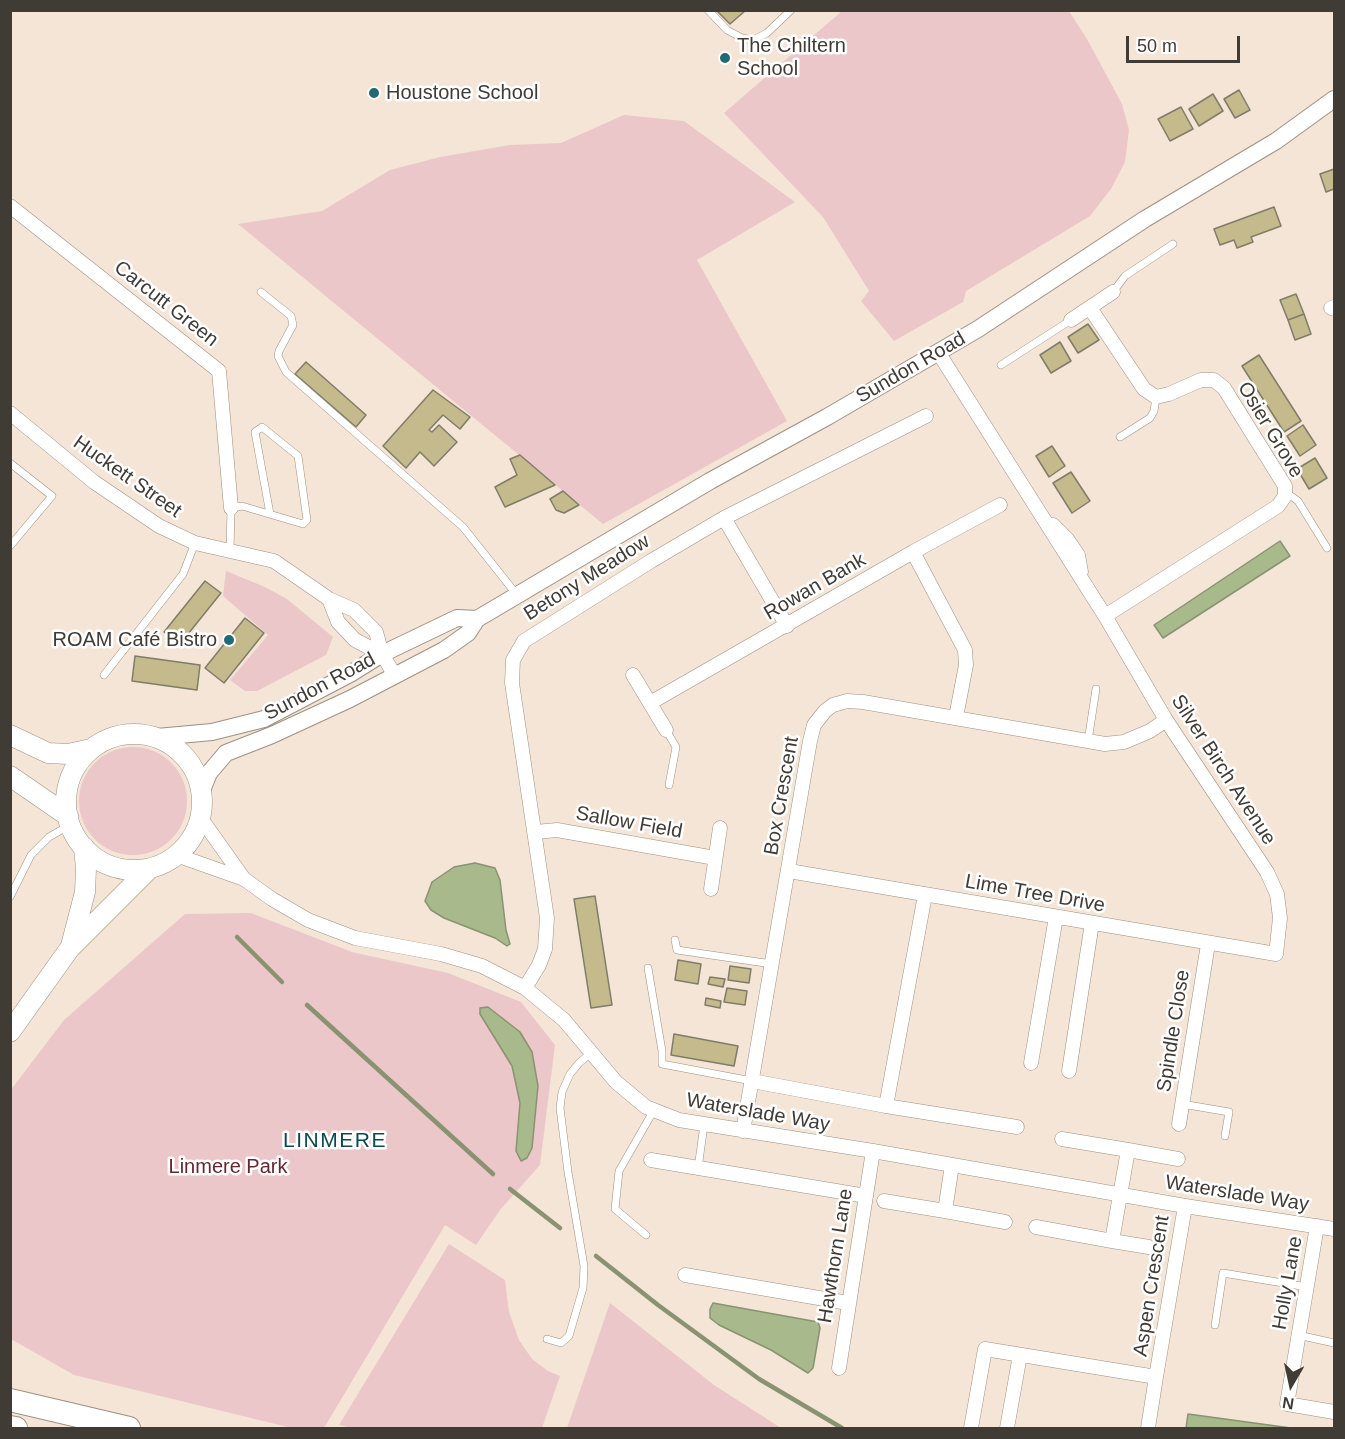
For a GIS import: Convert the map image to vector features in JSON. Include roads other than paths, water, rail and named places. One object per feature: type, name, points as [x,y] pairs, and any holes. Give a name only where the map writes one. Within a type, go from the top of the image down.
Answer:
[{"type":"highway","points":[[10,1400],[129,1428]]},
{"type":"highway","points":[[10,1427],[16,1428]]},
{"type":"main road","points":[[123,734],[140,734],[157,737],[171,744],[191,764],[203,788],[200,817],[194,834],[186,845],[162,865],[147,871],[128,872],[110,867],[95,859],[84,847],[69,820],[65,803],[69,779],[82,757],[91,748],[106,739],[123,734]]},
{"type":"main road","points":[[10,735],[48,753],[68,754],[91,748]]},
{"type":"main road","points":[[10,776],[69,820]]},
{"type":"main road","points":[[70,948],[85,892],[84,847]]},
{"type":"main road","points":[[10,1032],[70,948],[147,871]]},
{"type":"street","name":"Sundon Road","points":[[203,788],[209,773],[226,753],[272,735],[395,676],[453,644],[468,633],[477,619],[711,481],[978,329],[1146,219],[1276,141],[1335,99]]},
{"type":"street","name":"Carcutt Green","points":[[10,206],[219,371],[231,508]]},
{"type":"street","points":[[1071,320],[1113,292]]},
{"type":"street","points":[[1090,308],[1144,388],[1156,397]]},
{"type":"street","name":"Silver Birch Avenue","points":[[938,352],[1036,510],[1067,539],[1078,555],[1082,580],[1166,720],[1267,872],[1277,894],[1280,918],[1276,954]]},
{"type":"street","name":"Osier Grove","points":[[1105,616],[1278,506],[1285,496],[1285,486],[1224,388],[1214,380],[1201,380],[1156,397]]},
{"type":"street","name":"Huckett Street","points":[[10,413],[94,482],[159,526],[195,543],[274,561],[329,599],[354,610],[376,632],[382,654],[395,676]]},
{"type":"street","name":"Betony Meadow","points":[[525,988],[539,965],[547,926],[536,832],[512,683],[513,660],[524,641],[724,518],[824,465],[926,416]]},
{"type":"street","name":"Rowan Bank","points":[[650,703],[913,552],[1000,505]]},
{"type":"street","points":[[724,518],[787,626]]},
{"type":"street","points":[[913,552],[966,650],[966,665],[956,717]]},
{"type":"street","points":[[329,599],[339,622],[355,640],[382,654]]},
{"type":"street","name":"Sundon Road","points":[[157,737],[212,732],[264,719],[350,674],[382,654],[457,618],[477,619]]},
{"type":"street","points":[[633,675],[666,730]]},
{"type":"street","name":"Box Crescent","points":[[743,1131],[810,741],[814,725],[825,711],[833,705],[847,701],[863,702],[1105,744],[1124,742],[1150,731],[1166,720]]},
{"type":"street","name":"Waterslade Way","points":[[200,817],[244,879]]},
{"type":"street","points":[[711,889],[720,828]]},
{"type":"street","name":"Sallow Field","points":[[536,832],[558,830],[716,858]]},
{"type":"street","name":"Waterslade Way","points":[[176,855],[244,879],[308,920],[355,938],[441,954],[482,966],[525,988],[564,1020],[616,1082],[646,1107],[679,1120],[873,1151],[1185,1206],[1335,1229]]},
{"type":"street","name":"Lime Tree Drive","points":[[789,871],[1276,954]]},
{"type":"street","points":[[886,1106],[925,895]]},
{"type":"street","points":[[1031,1063],[1056,917]]},
{"type":"street","points":[[1069,1071],[1092,923]]},
{"type":"street","name":"Spindle Close","points":[[1179,1124],[1208,944]]},
{"type":"street","points":[[752,1081],[1017,1127]]},
{"type":"street","points":[[1062,1139],[1178,1159]]},
{"type":"street","points":[[1112,1241],[1128,1150]]},
{"type":"street","name":"Hawthorn Lane","points":[[839,1368],[873,1151]]},
{"type":"street","points":[[651,1160],[866,1196]]},
{"type":"street","points":[[945,1211],[952,1165]]},
{"type":"street","points":[[884,1201],[1005,1222]]},
{"type":"street","name":"Aspen Crescent","points":[[971,1428],[984,1349],[1156,1377],[1185,1206]]},
{"type":"street","name":"Holly Lane","points":[[1317,1226],[1287,1404],[1335,1412]]},
{"type":"street","points":[[1036,1227],[1149,1246]]},
{"type":"street","points":[[685,1275],[848,1303]]},
{"type":"street","points":[[1007,1428],[1020,1355]]},
{"type":"street","points":[[1148,1428],[1156,1377]]},
{"type":"lane","points":[[708,10],[727,30],[742,38],[753,40],[767,33],[791,10]]},
{"type":"lane","points":[[1113,292],[1125,276],[1173,244]]},
{"type":"lane","points":[[261,292],[291,316],[293,325],[278,356],[286,372],[463,527],[518,595]]},
{"type":"lane","points":[[1001,365],[1071,320]]},
{"type":"lane","points":[[1120,437],[1150,418],[1154,411],[1156,397]]},
{"type":"lane","points":[[230,551],[231,508],[242,506],[303,524],[307,520],[298,456],[262,427],[255,432],[270,514]]},
{"type":"lane","points":[[10,463],[52,495],[10,546]]},
{"type":"lane","points":[[1285,496],[1292,496],[1298,501],[1327,548]]},
{"type":"lane","points":[[104,675],[183,574],[195,543]]},
{"type":"lane","points":[[1088,741],[1096,689]]},
{"type":"lane","points":[[666,730],[676,747],[669,785]]},
{"type":"lane","points":[[10,897],[31,855],[69,820]]},
{"type":"lane","points":[[675,940],[677,950],[772,964]]},
{"type":"lane","points":[[648,968],[662,1051],[662,1064],[752,1081]]},
{"type":"lane","points":[[547,1339],[561,1343],[569,1336],[583,1288],[584,1266],[560,1108],[562,1092],[570,1074],[591,1053]]},
{"type":"lane","points":[[1182,1104],[1229,1112],[1225,1136]]},
{"type":"lane","points":[[645,1235],[615,1209],[619,1171],[654,1110]]},
{"type":"lane","points":[[698,1168],[704,1125]]},
{"type":"lane","points":[[1215,1325],[1223,1273],[1307,1287]]},
{"type":"lane","points":[[1298,1335],[1335,1342]]},
{"type":"waterway","points":[[237,937],[282,982]]},
{"type":"waterway","points":[[307,1005],[493,1174]]},
{"type":"waterway","points":[[510,1189],[560,1228]]},
{"type":"waterway","points":[[596,1256],[759,1379],[842,1428]]},
{"type":"place","name":"The Chiltern School","points":[[725,58]]},
{"type":"place","name":"Houstone School","points":[[374,93]]},
{"type":"place","name":"ROAM Café Bistro","points":[[229,640]]},
{"type":"district","name":"LINMERE","points":[[335,1141]]},
{"type":"park label","name":"Linmere Park","points":[[228,1167]]}]
